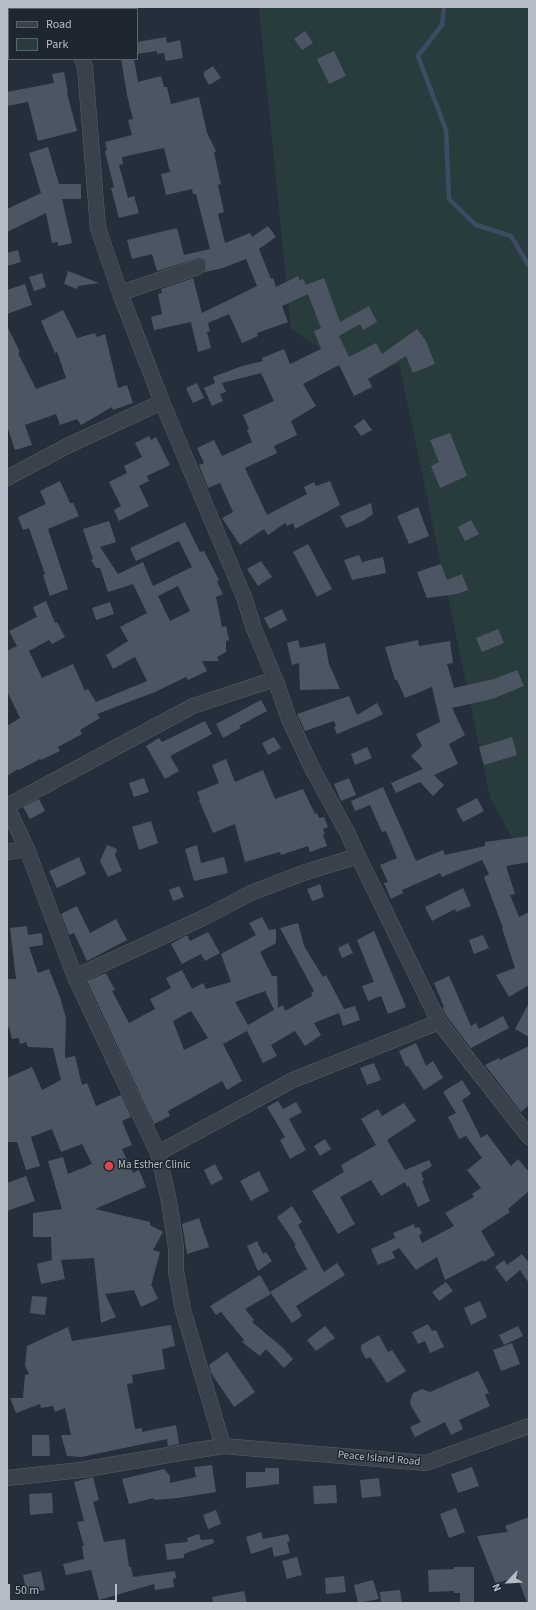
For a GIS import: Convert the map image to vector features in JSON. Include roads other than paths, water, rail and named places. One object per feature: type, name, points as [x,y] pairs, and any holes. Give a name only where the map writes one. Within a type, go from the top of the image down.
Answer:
[{"type":"street","points":[[82,60],[85,67],[98,228],[120,293],[162,402],[241,590],[254,629],[276,679],[289,719],[313,770],[347,832],[439,1022],[529,1137]]},
{"type":"street","points":[[120,293],[198,267]]},
{"type":"street","points":[[7,478],[67,446],[162,402]]},
{"type":"street","points":[[223,1446],[183,1310],[176,1271],[176,1248],[169,1201],[158,1153],[75,977],[27,849],[7,806],[194,706],[276,679]]},
{"type":"street","points":[[7,852],[27,849]]},
{"type":"street","points":[[75,977],[203,918],[251,893],[303,873],[358,856]]},
{"type":"street","points":[[158,1153],[292,1080],[439,1022]]},
{"type":"street","name":"Peace Island Road","points":[[7,1478],[81,1470],[223,1446],[426,1463],[529,1426]]},
{"type":"waterway","points":[[444,7],[442,25],[418,56],[446,130],[449,199],[476,225],[511,236],[529,266]]},
{"type":"place","name":"Ma Esther Clinic","points":[[109,1166]]}]
